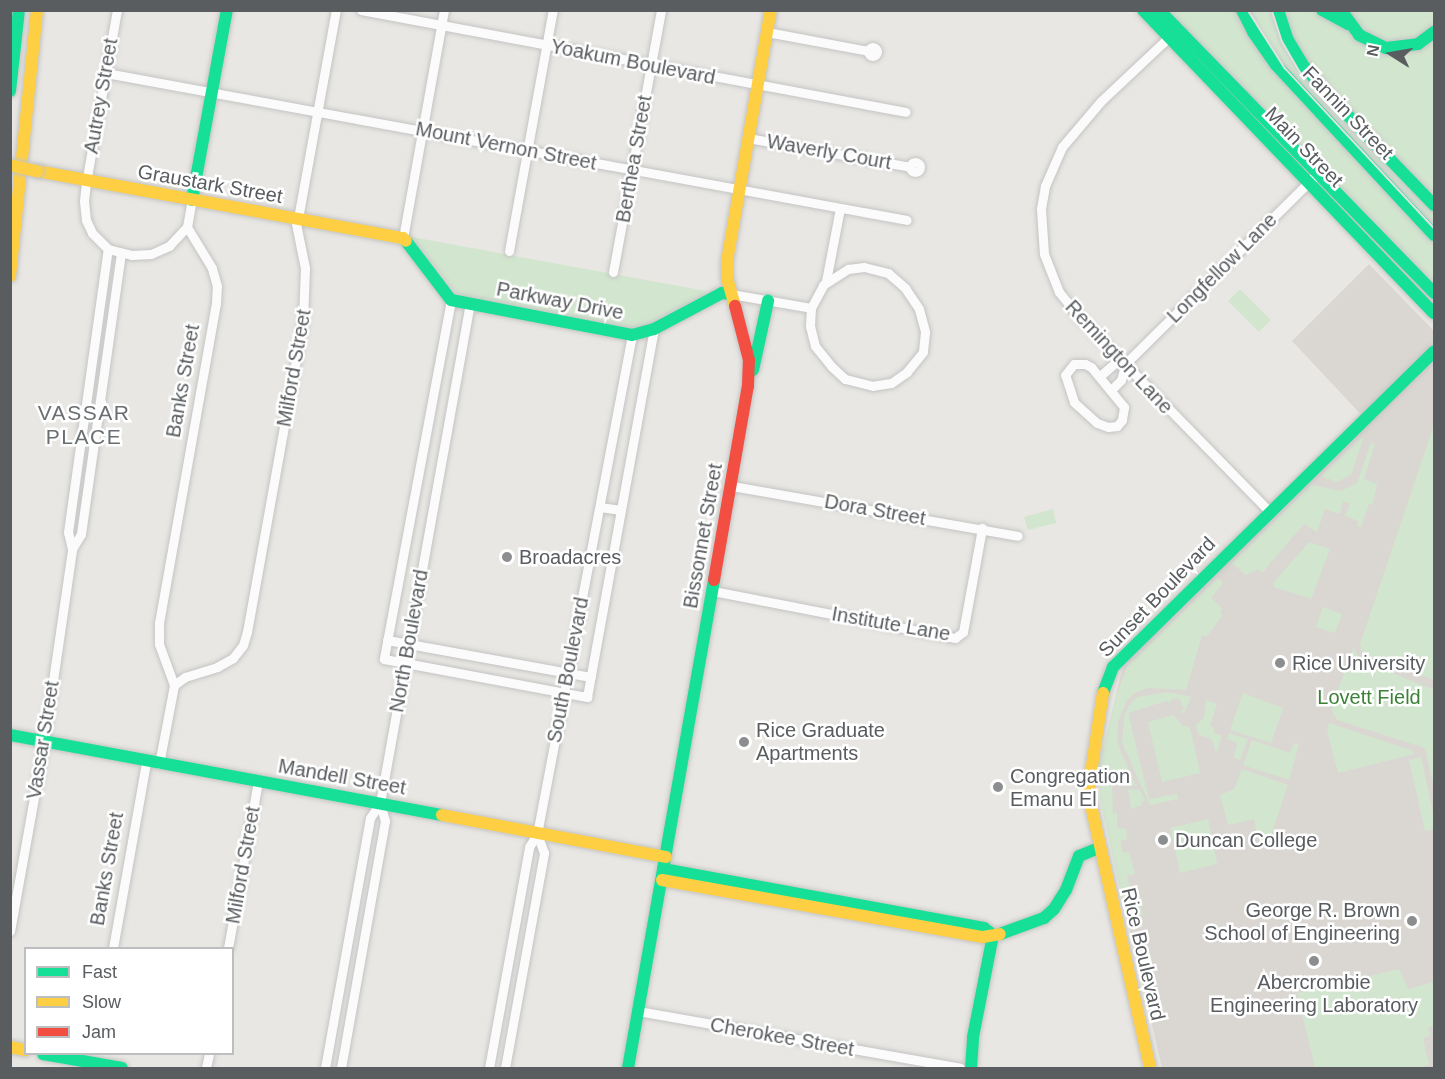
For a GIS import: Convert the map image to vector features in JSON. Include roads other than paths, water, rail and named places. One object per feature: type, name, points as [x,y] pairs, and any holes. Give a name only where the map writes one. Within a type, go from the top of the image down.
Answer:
[{"type":"main road","points":[[10,91],[19,10]]},
{"type":"main road","points":[[10,276],[37,10]]},
{"type":"main road","points":[[192,200],[227,10]]},
{"type":"main road","name":"Bissonnet Street","points":[[628,1068],[748,386],[749,360],[745,337],[727,278],[727,261],[771,10]]},
{"type":"main road","name":"Main Street","points":[[1143,10],[1434,293]]},
{"type":"main road","name":"Main Street","points":[[1159,10],[1314,177],[1434,313]]},
{"type":"main road","name":"Fannin Street","points":[[1242,10],[1252,32],[1276,64],[1434,235]]},
{"type":"main road","points":[[1322,10],[1348,24],[1359,35],[1386,48],[1402,48],[1418,44],[1434,32]]},
{"type":"main road","points":[[1341,10],[1348,24]]},
{"type":"main road","name":"Fannin Street","points":[[1281,14],[1288,40],[1303,65],[1330,97],[1434,205]]},
{"type":"main road","name":"Graustark Street","points":[[10,165],[86,182],[403,238]]},
{"type":"main road","points":[[403,238],[451,300]]},
{"type":"main road","name":"Parkway Drive","points":[[451,300],[632,335],[654,328],[722,293],[731,294]]},
{"type":"main road","points":[[748,386],[768,301]]},
{"type":"main road","name":"Sunset Boulevard","points":[[1099,848],[1088,792],[1095,736],[1108,677],[1113,668],[1434,352]]},
{"type":"main road","name":"Mandell Street","points":[[10,735],[537,834],[664,869],[978,936],[993,935]]},
{"type":"main road","points":[[971,1068],[973,1037],[993,935],[1013,931],[1044,918],[1054,909],[1066,890],[1079,856],[1099,848]]},
{"type":"main road","name":"Rice Boulevard","points":[[1099,848],[1150,1068]]},
{"type":"main road","points":[[55,1055],[123,1068]]},
{"type":"street","name":"Autrey Street","points":[[86,182],[117,10]]},
{"type":"street","name":"Milford Street","points":[[174,685],[185,677],[217,667],[233,658],[243,645],[303,320],[305,268],[296,219],[299,213],[336,10]]},
{"type":"street","name":"Yoakum Boulevard","points":[[361,10],[906,112]]},
{"type":"street","points":[[403,238],[444,10]]},
{"type":"street","points":[[509,251],[554,10]]},
{"type":"street","name":"Berthea Street","points":[[613,272],[661,10]]},
{"type":"street","points":[[767,32],[869,51]]},
{"type":"street","name":"Remington Lane","points":[[1169,37],[1075,129],[1052,165],[1041,209],[1044,254],[1059,292],[1080,318],[1269,512]]},
{"type":"street","name":"Mount Vernon Street","points":[[106,73],[907,220]]},
{"type":"street","name":"Waverly Court","points":[[748,138],[910,167]]},
{"type":"street","name":"Longfellow Lane","points":[[1126,363],[1314,177]]},
{"type":"street","points":[[86,182],[84,201],[86,220],[92,233],[108,249],[121,253],[151,254],[169,246],[187,227],[192,200]]},
{"type":"street","points":[[826,281],[848,269],[864,267],[876,269],[897,280],[912,296],[924,321],[925,343],[918,360],[907,372],[891,383],[863,386],[845,379],[821,357],[811,337],[811,308],[826,281],[840,208]]},
{"type":"street","name":"Banks Street","points":[[113,947],[153,763],[174,685],[159,644],[159,623],[214,315],[217,286],[212,268],[187,227]]},
{"type":"street","name":"Vassar Street","points":[[10,930],[44,742],[72,549],[68,532],[108,249]]},
{"type":"street","name":"Vassar Street","points":[[72,549],[81,534],[121,253]]},
{"type":"street","points":[[731,294],[811,308]]},
{"type":"street","name":"North Boulevard","points":[[405,663],[384,659],[451,300]]},
{"type":"street","name":"North Boulevard","points":[[325,1068],[370,818],[380,803],[470,303]]},
{"type":"street","name":"South Boulevard","points":[[564,693],[587,697],[654,328]]},
{"type":"street","name":"South Boulevard","points":[[489,1068],[529,847],[537,834],[632,335]]},
{"type":"street","points":[[1080,363],[1085,364],[1112,389],[1125,412],[1117,426],[1108,427],[1081,411],[1070,393],[1065,375],[1069,368],[1080,363]]},
{"type":"street","points":[[1100,376],[1116,363],[1126,363],[1122,380],[1112,389]]},
{"type":"street","points":[[418,477],[438,480]]},
{"type":"street","name":"Dora Street","points":[[732,486],[1018,536]]},
{"type":"street","points":[[600,507],[621,510]]},
{"type":"street","name":"Institute Lane","points":[[713,591],[959,637],[963,632],[982,528]]},
{"type":"street","points":[[387,640],[591,676]]},
{"type":"street","points":[[405,663],[564,693]]},
{"type":"street","name":"Milford Street","points":[[228,947],[258,781]]},
{"type":"street","name":"North Boulevard","points":[[341,1068],[385,821],[380,803]]},
{"type":"street","name":"South Boulevard","points":[[505,1068],[544,853],[537,834]]},
{"type":"street","name":"Cherokee Street","points":[[638,1011],[960,1068]]},
{"type":"tram line","points":[[1248,10],[1285,68],[1434,228]]},
{"type":"tram line","points":[[1272,10],[1282,41],[1304,79]]},
{"type":"place","name":"Broadacres","points":[[507,557]]},
{"type":"place","name":"Rice University","points":[[1280,663]]},
{"type":"place","name":"Rice Graduate Apartments","points":[[744,742]]},
{"type":"place","name":"Congregation Emanu El","points":[[998,787]]},
{"type":"place","name":"Duncan College","points":[[1163,840]]},
{"type":"place","name":"George R. Brown School of Engineering","points":[[1412,921]]},
{"type":"place","name":"Abercrombie Engineering Laboratory","points":[[1314,961]]},
{"type":"district","name":"VASSAR PLACE","points":[[84,425]]},
{"type":"park label","name":"Lovett Field","points":[[1369,697]]}]
